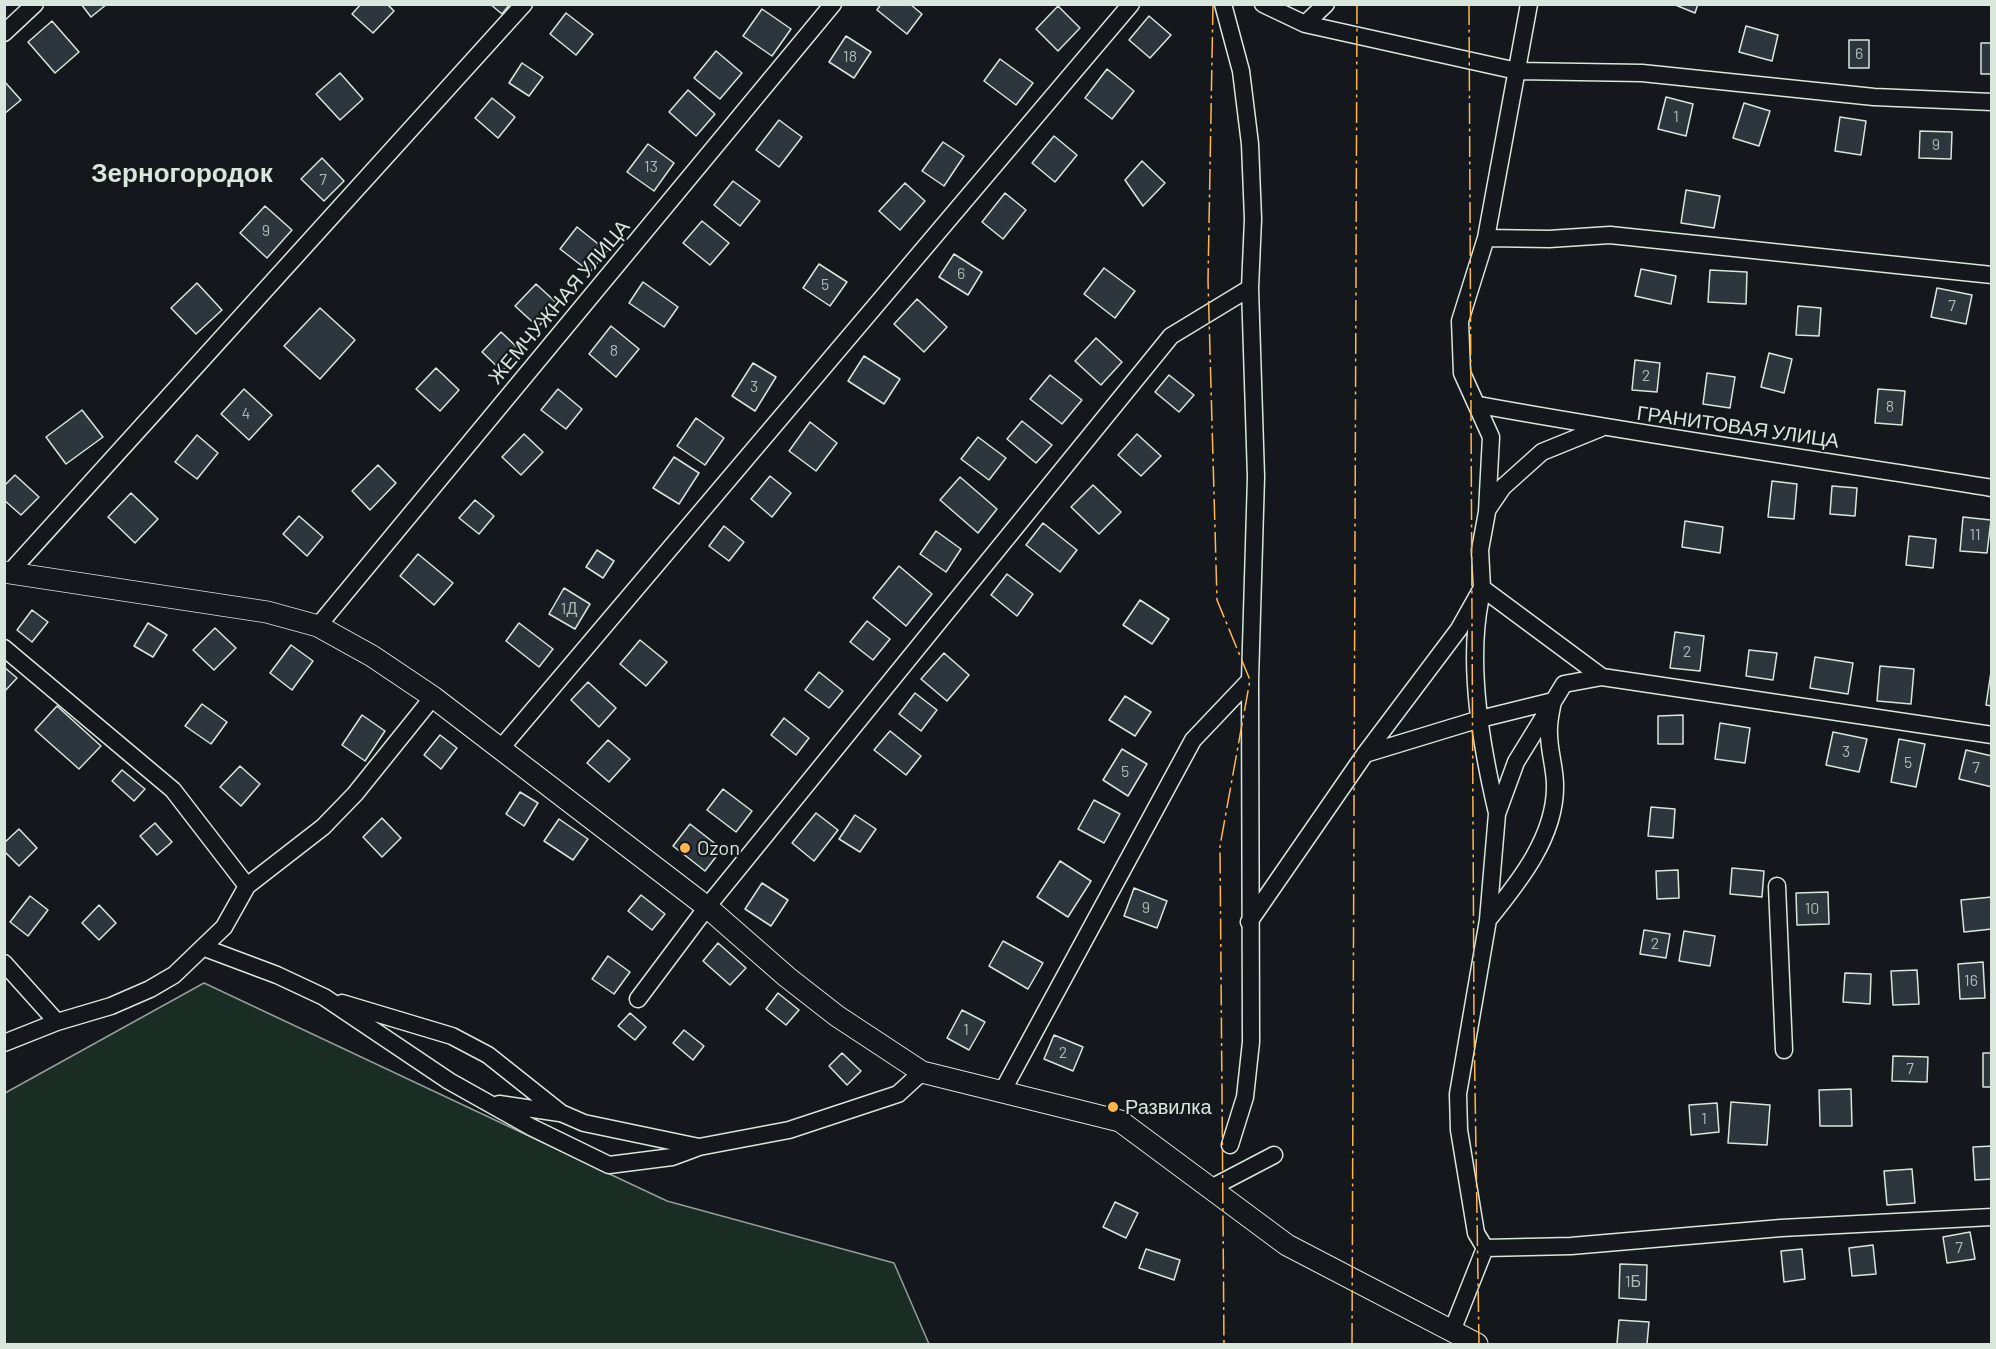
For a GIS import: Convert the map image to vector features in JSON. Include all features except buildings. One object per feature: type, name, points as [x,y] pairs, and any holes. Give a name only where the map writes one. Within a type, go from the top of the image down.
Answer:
[{"type":"street","points":[[4,33],[35,4]]},
{"type":"street","points":[[7,572],[524,4]]},
{"type":"street","name":"ЖЕМЧУЖНАЯ УЛИЦА","points":[[318,626],[833,4]]},
{"type":"street","points":[[501,748],[1131,4]]},
{"type":"street","points":[[1223,4],[1241,71],[1250,144],[1253,219],[1250,288],[1256,477],[1250,680],[1251,1042],[1245,1097],[1230,1144]]},
{"type":"street","points":[[1263,4],[1305,24],[1517,71],[1642,73],[1874,97],[1992,102]]},
{"type":"street","points":[[1305,24],[1326,4]]},
{"type":"street","points":[[1485,1248],[1476,1233],[1459,1130],[1458,1094],[1488,920],[1497,814],[1480,719],[1476,655],[1476,618],[1482,588],[1480,550],[1486,512],[1491,437],[1479,405],[1462,373],[1460,321],[1486,238],[1529,4]]},
{"type":"street","points":[[1486,238],[1549,239],[1610,235],[1992,275]]},
{"type":"street","points":[[638,999],[707,907],[1171,336],[1250,288]]},
{"type":"street","name":"ГРАНИТОВАЯ УЛИЦА","points":[[1479,405],[1602,428],[1788,454],[1992,488]]},
{"type":"street","points":[[1486,512],[1503,487],[1542,452],[1602,428]]},
{"type":"street","points":[[7,572],[267,612],[318,626],[372,656],[434,697],[707,907],[812,997],[922,1072],[1004,1090],[1120,1121],[1287,1245],[1477,1344]]},
{"type":"street","points":[[1249,922],[1365,754],[1459,629],[1482,588]]},
{"type":"street","points":[[1482,588],[1602,677]]},
{"type":"street","points":[[4,648],[173,790],[247,886]]},
{"type":"street","points":[[1497,814],[1516,762],[1564,684],[1602,677],[1992,735]]},
{"type":"street","points":[[1004,1090],[1193,740],[1250,680]]},
{"type":"street","points":[[4,1043],[57,1022],[111,1006],[150,989],[174,975],[205,948],[224,927],[247,886],[323,827],[355,794],[434,697]]},
{"type":"street","points":[[1365,754],[1480,719],[1553,701]]},
{"type":"street","points":[[1488,920],[1515,887],[1536,852],[1553,811],[1555,784],[1548,732],[1553,701]]},
{"type":"street","points":[[1777,886],[1784,1050]]},
{"type":"street","points":[[205,948],[277,975],[324,997],[452,1036],[488,1055],[561,1113],[584,1123],[625,1134],[699,1147]]},
{"type":"street","points":[[4,963],[57,1022]]},
{"type":"street","points":[[324,997],[449,1081],[609,1165],[672,1157],[699,1147],[789,1130],[878,1098],[898,1094],[922,1072]]},
{"type":"street","points":[[491,1103],[561,1113]]},
{"type":"street","points":[[1209,1189],[1274,1155]]},
{"type":"street","points":[[1485,1248],[1571,1246],[1781,1227],[1992,1217]]},
{"type":"street","points":[[1452,1331],[1485,1248]]},
{"type":"green space","points":[[204,983],[667,1201],[894,1263],[929,1344],[5,1344],[5,1093]]},
{"type":"power","points":[[1213,4],[1208,280],[1217,600],[1250,680],[1220,846],[1224,1344]]},
{"type":"power","points":[[1352,1344],[1357,4]]},
{"type":"power","points":[[1469,4],[1474,1023],[1479,1344]]},
{"type":"place","name":"Ozon","points":[[685,848]]},
{"type":"place","name":"Развилка","points":[[1113,1107]]},
{"type":"district","name":"Зерногородок","points":[[182,173]]}]
